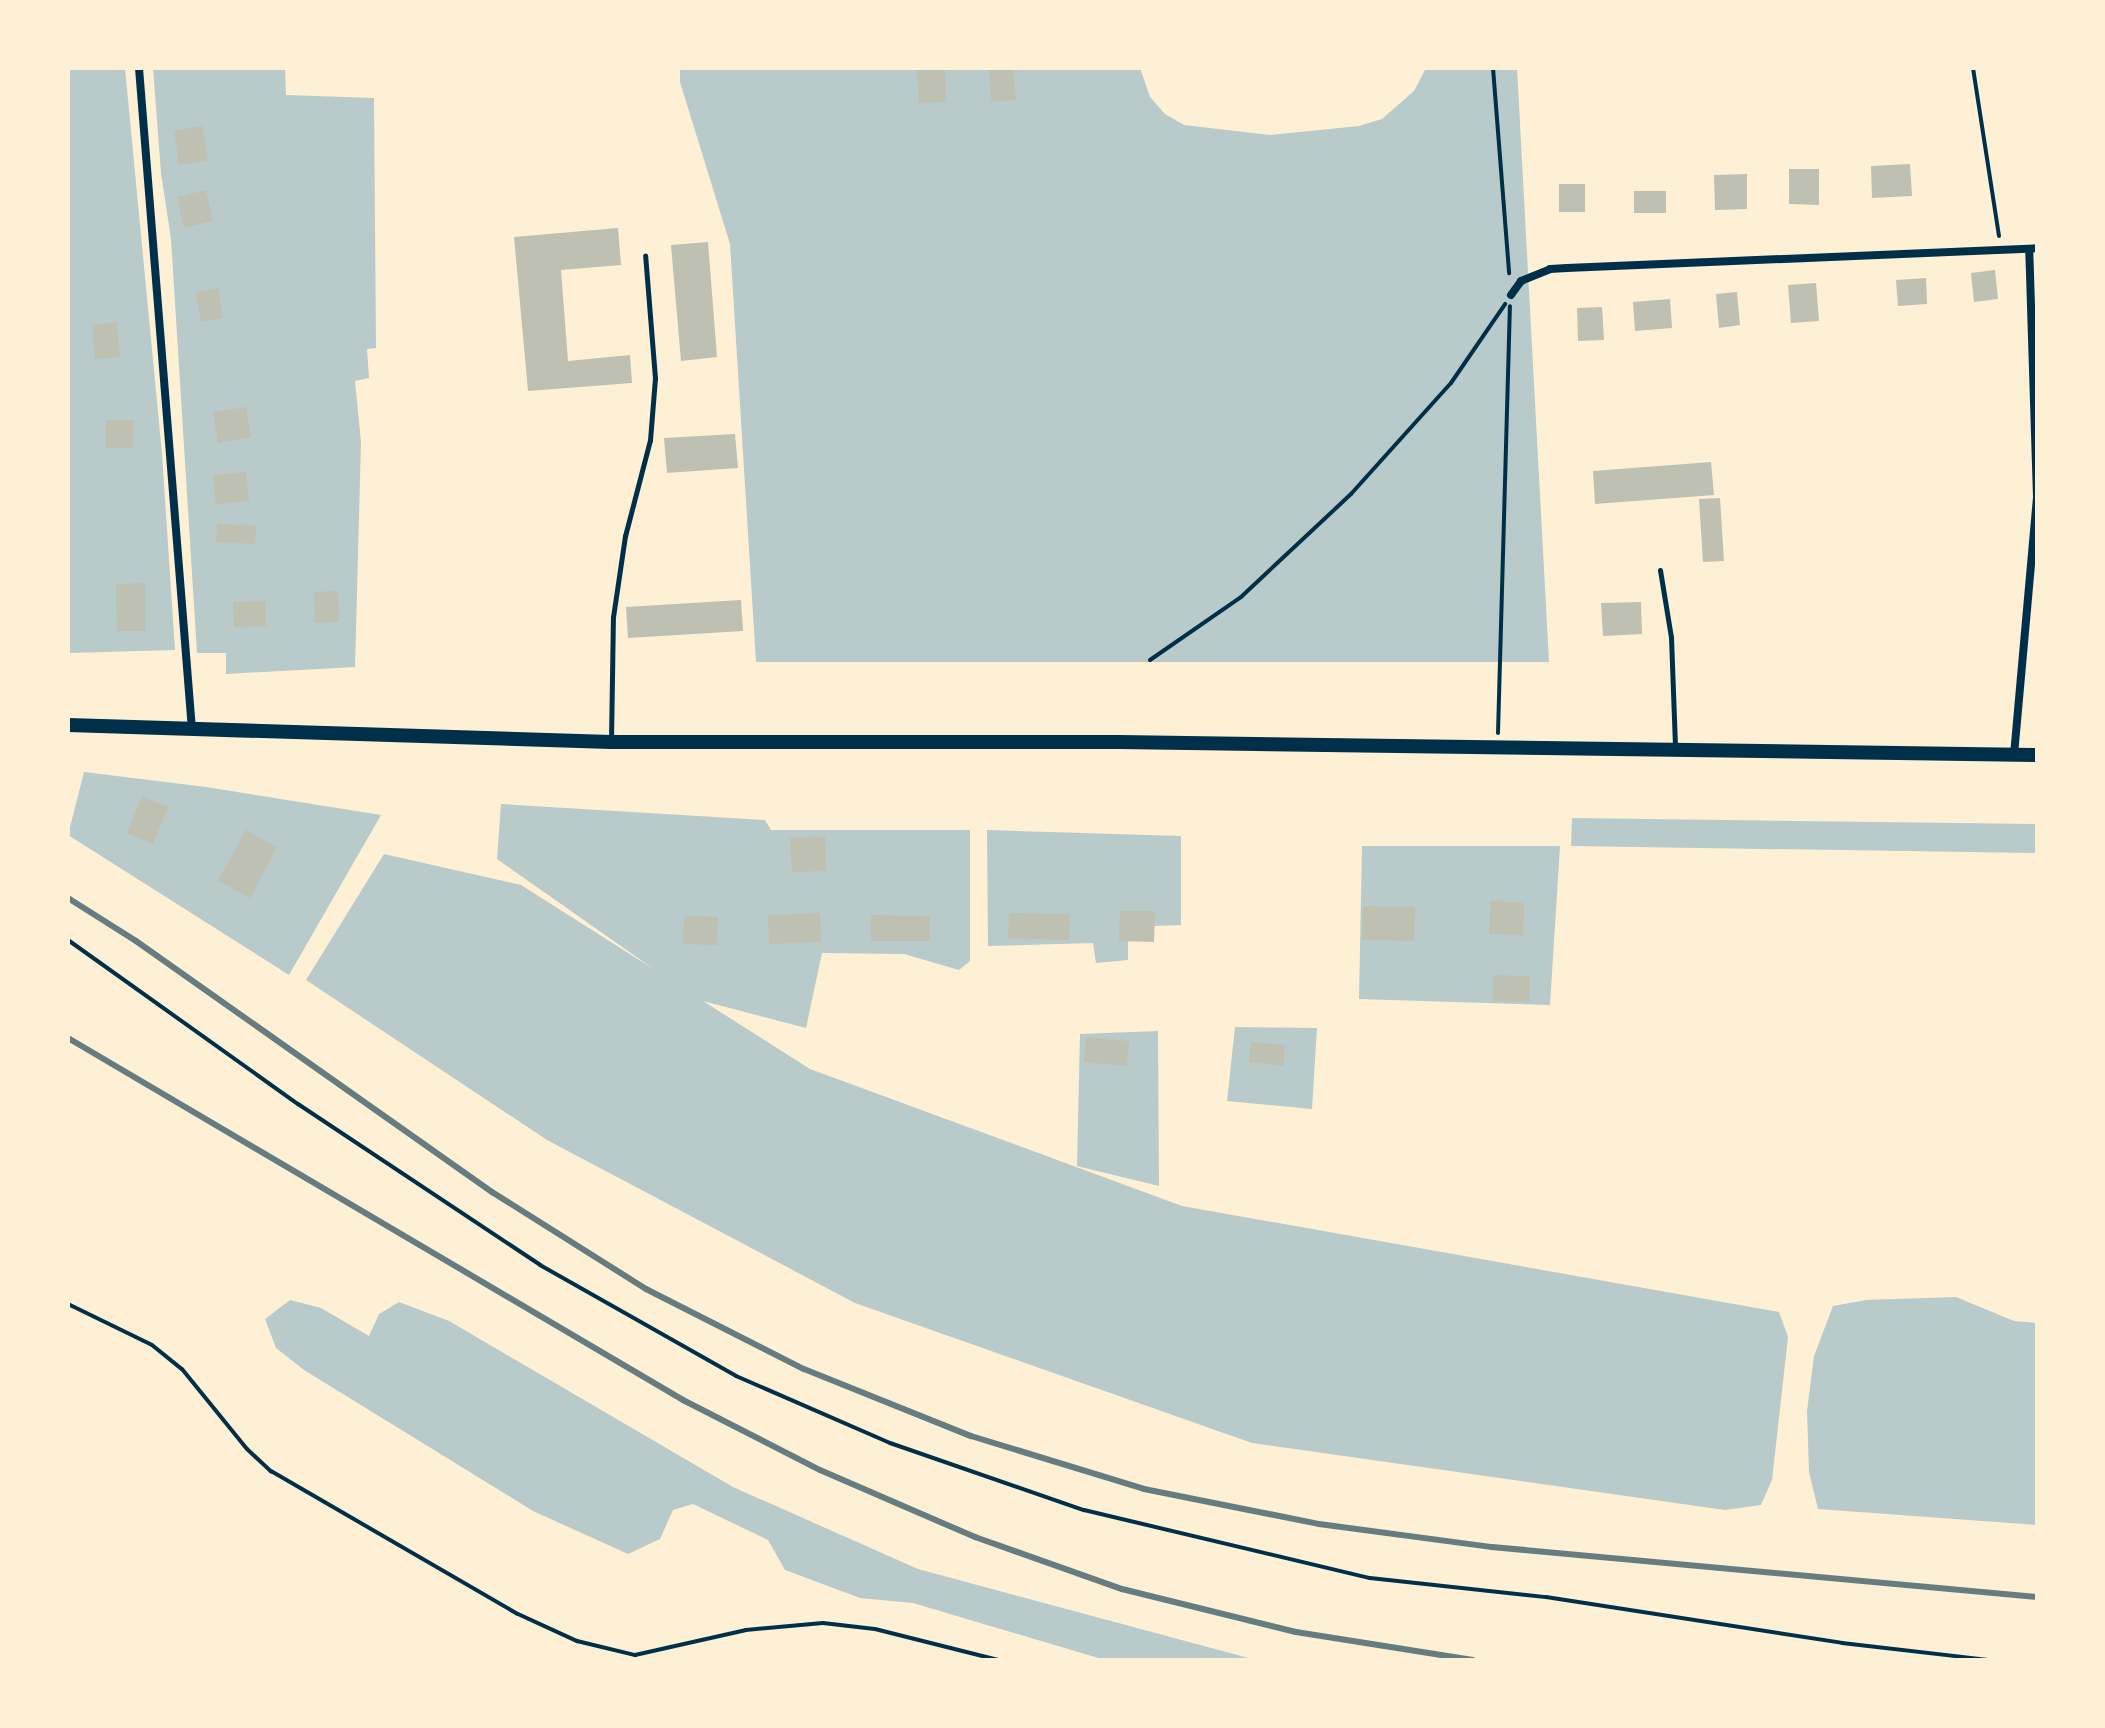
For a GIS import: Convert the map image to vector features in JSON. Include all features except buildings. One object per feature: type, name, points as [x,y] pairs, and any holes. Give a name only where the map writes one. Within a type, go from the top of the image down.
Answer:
[{"type":"main road","points":[[68,725],[611,742],[1119,742],[1498,750],[2037,755]]},
{"type":"street","points":[[139,68],[192,731]]},
{"type":"street","points":[[1511,295],[1521,281],[1550,269],[2033,248],[2037,497],[2014,755]]},
{"type":"lane","points":[[611,742],[613,617],[625,536],[650,440],[655,378],[645,255]]},
{"type":"lane","points":[[1660,570],[1671,637],[1675,752]]},
{"type":"path","points":[[1493,68],[1511,295],[1498,750]]},
{"type":"path","points":[[1973,68],[2002,250]]},
{"type":"path","points":[[1150,660],[1241,597],[1351,494],[1451,383],[1511,295]]},
{"type":"path","points":[[68,940],[298,1104],[540,1265],[736,1376],[890,1443],[1084,1510],[1370,1578],[1546,1597],[1842,1643],[1990,1660]]},
{"type":"path","points":[[68,1304],[152,1345],[182,1369],[247,1449],[271,1471],[518,1614],[577,1641],[635,1655],[746,1630],[823,1623],[875,1629],[998,1660]]},
{"type":"shaded area","points":[[68,68],[125,68],[162,454],[175,650],[68,653]]},
{"type":"shaded area","points":[[153,68],[285,68],[286,95],[374,98],[376,348],[367,349],[369,378],[355,381],[361,442],[355,667],[226,674],[226,653],[197,653],[171,239],[161,173]]},
{"type":"shaded area","points":[[680,68],[1140,68],[1150,97],[1165,114],[1184,125],[1270,135],[1359,126],[1382,119],[1414,91],[1426,68],[1517,68],[1549,662],[756,662],[730,244],[680,82]]},
{"type":"shaded area","points":[[84,772],[206,787],[381,815],[289,975],[68,835]]},
{"type":"shaded area","points":[[501,804],[765,820],[771,830],[970,830],[970,961],[959,970],[904,954],[822,953],[806,1028],[703,1001],[810,1069],[1182,1206],[1779,1312],[1788,1337],[1772,1480],[1761,1505],[1725,1510],[1252,1443],[855,1303],[547,1140],[306,980],[384,854],[521,885],[655,970],[497,859]]},
{"type":"shaded area","points":[[1572,818],[2037,824],[2037,853],[1571,846]]},
{"type":"shaded area","points":[[987,830],[1181,836],[1181,925],[1128,927],[1128,960],[1096,963],[1093,943],[988,946]]},
{"type":"shaded area","points":[[1362,846],[1560,846],[1550,1005],[1359,999]]},
{"type":"shaded area","points":[[1235,1027],[1317,1028],[1312,1109],[1227,1101]]},
{"type":"shaded area","points":[[1158,1031],[1159,1186],[1077,1166],[1080,1034]]},
{"type":"shaded area","points":[[1956,1297],[2014,1321],[2037,1323],[2037,1525],[1818,1509],[1809,1472],[1807,1411],[1814,1356],[1833,1306],[1866,1300]]},
{"type":"shaded area","points":[[290,1300],[321,1308],[369,1336],[379,1314],[399,1302],[449,1321],[733,1487],[918,1569],[1256,1660],[1105,1660],[913,1603],[860,1598],[785,1570],[768,1540],[693,1504],[673,1510],[660,1539],[628,1554],[533,1511],[304,1370],[276,1348],[265,1319]]},
{"type":"railway","points":[[68,898],[136,941],[492,1192],[646,1289],[804,1369],[971,1436],[1144,1489],[1319,1524],[1492,1547],[2037,1597]]},
{"type":"railway","points":[[68,1038],[683,1400],[820,1470],[975,1537],[1122,1589],[1296,1632],[1473,1660]]}]
